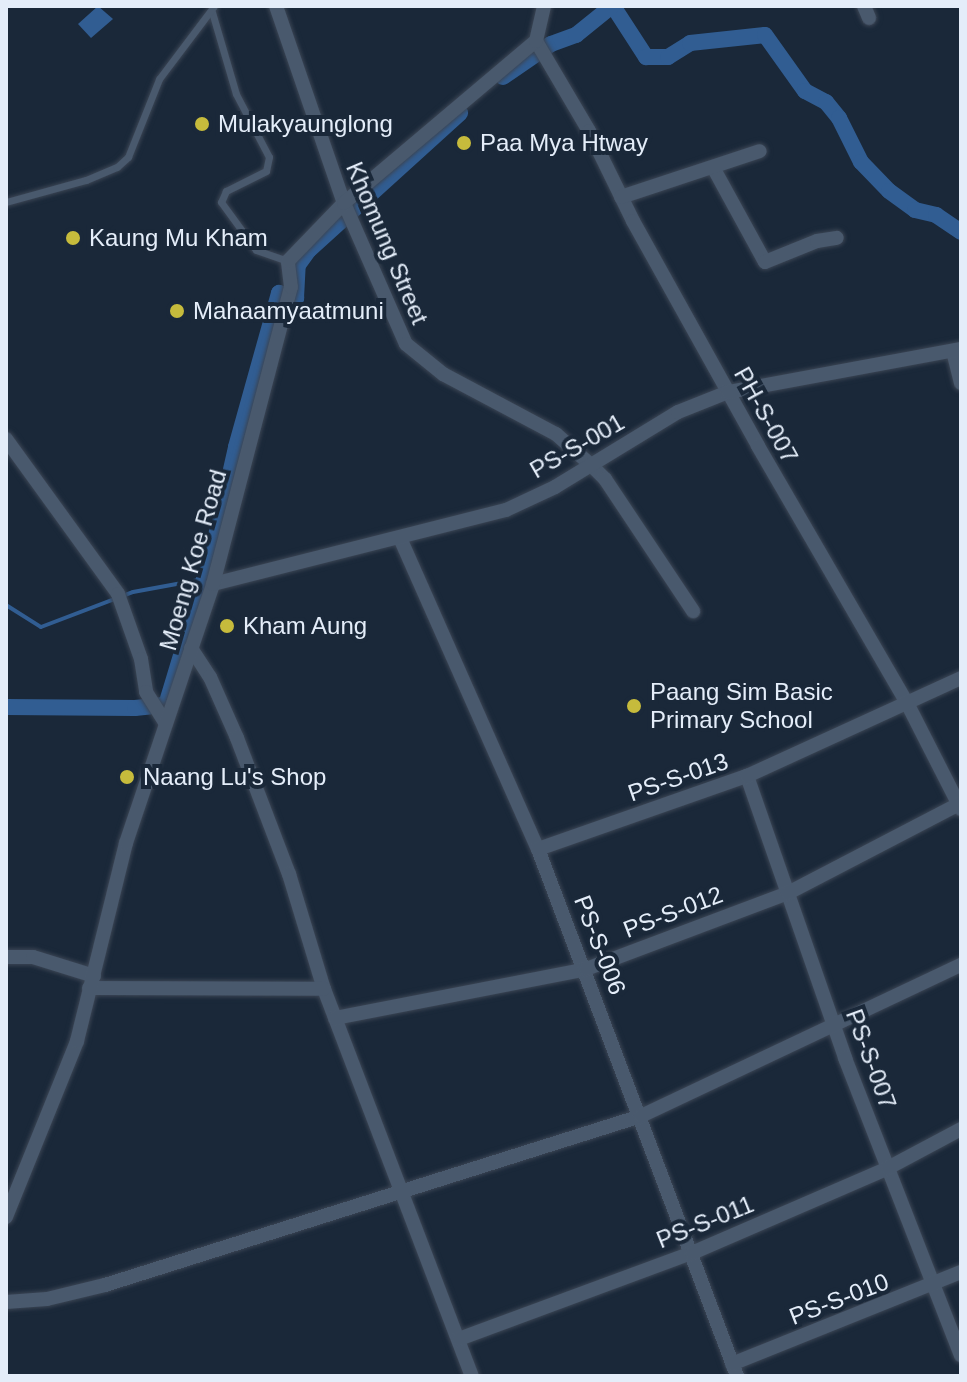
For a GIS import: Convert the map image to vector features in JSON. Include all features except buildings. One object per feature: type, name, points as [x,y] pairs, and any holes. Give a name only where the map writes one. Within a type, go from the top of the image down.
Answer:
[{"type":"street","name":"Khomung Street","points":[[276,6],[347,211],[406,344],[443,374],[556,434],[591,465],[605,479],[693,611]]},
{"type":"street","points":[[288,261],[541,48],[544,6]]},
{"type":"street","name":"PH-S-007","points":[[541,48],[728,392],[907,703],[960,805]]},
{"type":"street","points":[[621,197],[714,169],[760,151]]},
{"type":"street","points":[[714,169],[765,262],[817,241],[837,238]]},
{"type":"street","name":"Moeng Koe Road","points":[[8,1210],[77,1041],[158,711],[191,648],[213,584],[290,290],[288,261]]},
{"type":"street","points":[[957,350],[961,383]]},
{"type":"street","name":"PS-S-001","points":[[213,584],[506,510],[591,465],[678,412],[728,392],[957,350]]},
{"type":"street","points":[[6,439],[120,597],[158,711]]},
{"type":"street","name":"PS-S-006","points":[[400,538],[538,849],[586,969],[734,1370]]},
{"type":"street","points":[[191,648],[210,677],[237,738],[289,874],[324,989],[472,1376]]},
{"type":"street","name":"PS-S-013","points":[[538,849],[747,776],[961,678]]},
{"type":"street","name":"PS-S-007","points":[[747,776],[835,1027],[961,1355]]},
{"type":"street","name":"PS-S-012","points":[[335,1018],[586,969],[788,893],[960,805]]},
{"type":"street","points":[[6,957],[33,957],[92,982],[180,991],[324,989]]},
{"type":"street","points":[[6,1302],[47,1299],[105,1285],[641,1116],[961,965]]},
{"type":"street","name":"PS-S-011","points":[[459,1339],[692,1253],[888,1168],[961,1129]]},
{"type":"street","name":"PS-S-010","points":[[734,1370],[961,1272]]},
{"type":"lane","points":[[6,202],[86,180],[117,167],[128,157],[159,79],[213,9]]},
{"type":"lane","points":[[213,9],[236,94],[269,157],[266,171],[226,191],[221,202],[251,245],[288,261]]},
{"type":"water","points":[[98,6],[113,19],[91,38],[78,24]]},
{"type":"waterway","points":[[503,77],[551,44],[576,35],[612,6]]},
{"type":"waterway","points":[[613,6],[646,57],[668,57],[690,43],[765,35],[805,91],[826,102],[839,118],[861,162],[889,191],[915,210],[936,215],[961,232]]},
{"type":"waterway","points":[[6,707],[135,708],[166,705],[212,553],[236,447],[279,293],[296,298],[298,265],[309,250],[460,113]]},
{"type":"waterway","points":[[6,605],[41,627],[133,592],[204,579]]},
{"type":"place","name":"Mulakyaunglong","points":[[202,124]]},
{"type":"place","name":"Paa Mya Htway","points":[[464,143]]},
{"type":"place","name":"Kaung Mu Kham","points":[[73,238]]},
{"type":"place","name":"Mahaamyaatmuni","points":[[177,311]]},
{"type":"place","name":"Kham Aung","points":[[227,626]]},
{"type":"place","name":"Paang Sim Basic Primary School","points":[[634,706]]},
{"type":"place","name":"Naang Lu's Shop","points":[[127,777]]}]
